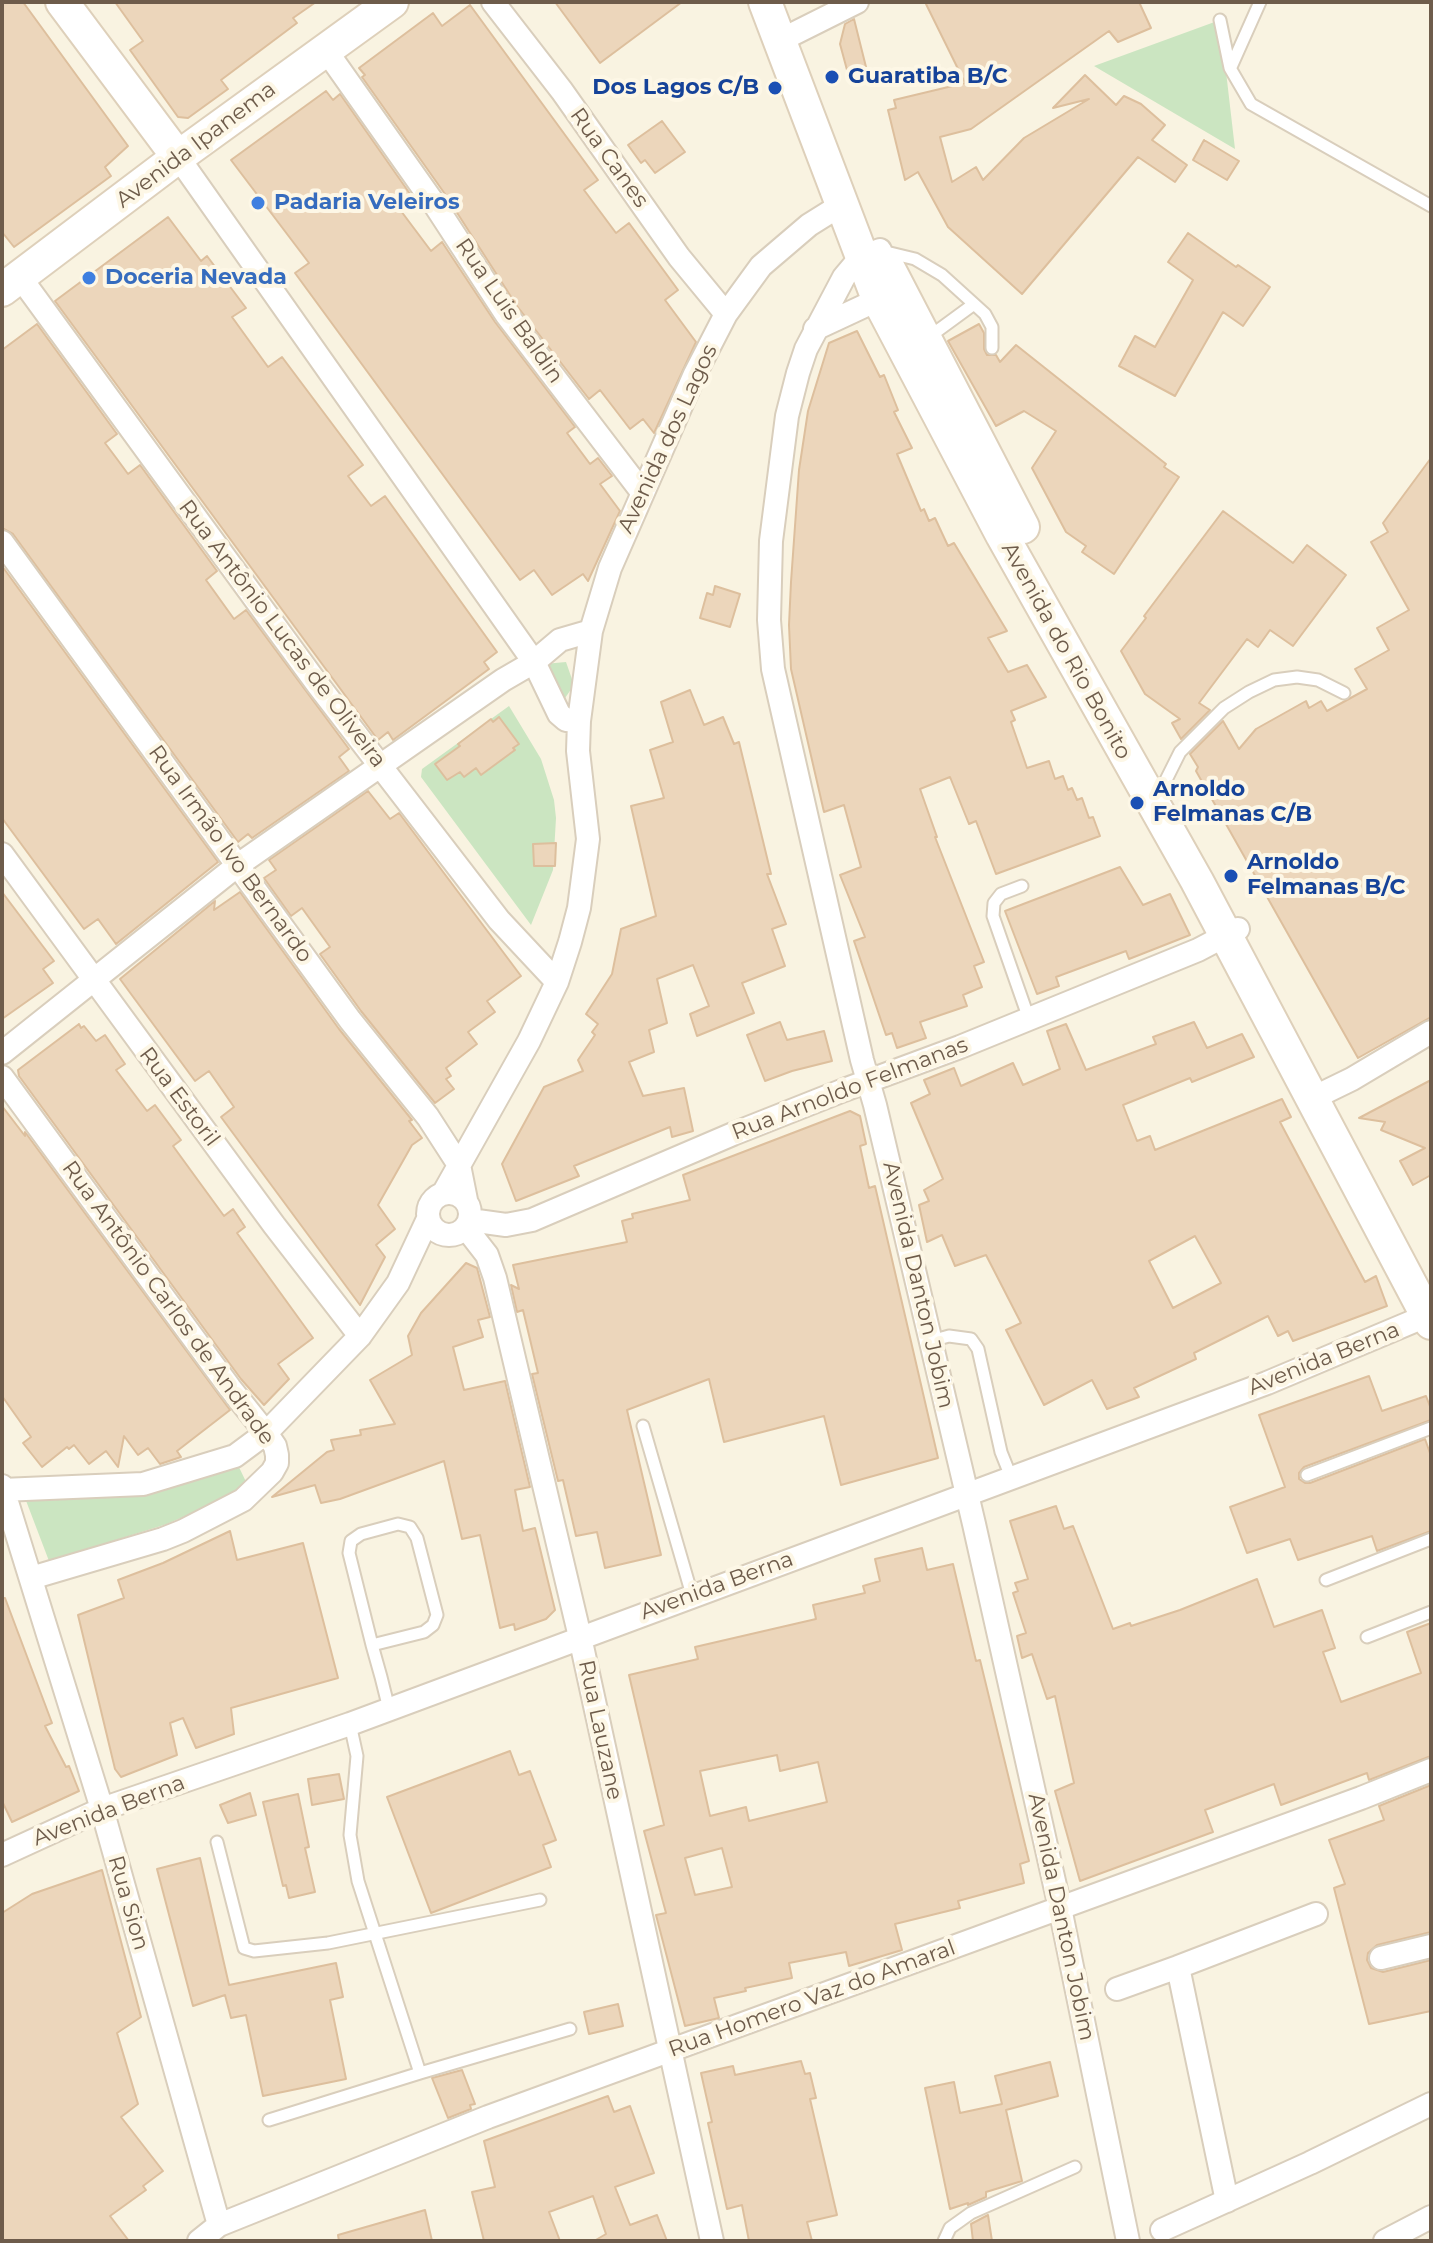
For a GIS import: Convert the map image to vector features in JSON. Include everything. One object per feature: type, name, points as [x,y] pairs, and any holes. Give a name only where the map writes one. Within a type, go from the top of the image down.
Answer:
[{"type":"main road","points":[[62,2],[178,157]]},
{"type":"main road","name":"Avenida Ipanema","points":[[11,284],[178,157],[392,2]]},
{"type":"main road","name":"Avenida do Rio Bonito","points":[[765,2],[789,37],[870,254],[1002,535],[1233,932],[1321,1094],[1430,1318]]},
{"type":"main road","name":"Avenida do Rio Bonito","points":[[785,2],[789,37],[841,205],[870,254]]},
{"type":"main road","name":"Avenida do Rio Bonito","points":[[888,295],[926,340],[961,397],[1233,932]]},
{"type":"main road","name":"Avenida do Rio Bonito","points":[[1321,1094],[1431,1275]]},
{"type":"street","name":"Rua Canes","points":[[493,2],[562,91],[679,257],[726,314]]},
{"type":"street","points":[[789,37],[857,2]]},
{"type":"street","name":"Rua Luis Baldin","points":[[325,49],[433,202],[506,314],[642,492]]},
{"type":"street","points":[[178,157],[534,662],[559,714],[566,720],[579,721]]},
{"type":"street","name":"Avenida dos Lagos","points":[[428,1219],[434,1199],[443,1194],[529,1041],[557,982],[579,908],[588,839],[578,751],[579,721],[591,631],[610,568],[642,492],[726,314],[761,266],[809,225],[841,205]]},
{"type":"street","name":"Avenida Danton Jobim","points":[[870,254],[844,277],[815,329],[806,349],[787,416],[771,541],[769,620],[773,669],[967,1493],[1060,1908],[1128,2241]]},
{"type":"street","name":"Rua Antônio Lucas de Oliveira","points":[[11,284],[499,920],[557,982]]},
{"type":"street","points":[[815,329],[888,295]]},
{"type":"street","name":"Rua Irmão Ivo Bernardo","points":[[2,542],[350,1020],[428,1117],[459,1165]]},
{"type":"street","points":[[2,1053],[238,865],[503,680],[534,662],[560,640],[591,631]]},
{"type":"street","name":"Rua Estoril","points":[[2,854],[274,1225],[360,1336]]},
{"type":"street","name":"Rua Arnoldo Felmanas","points":[[443,1194],[455,1193],[462,1221],[506,1225],[532,1220],[733,1134],[960,1047],[1198,950],[1233,932]]},
{"type":"street","points":[[1321,1094],[1431,1032]]},
{"type":"street","name":"Rua Antônio Carlos de Andrade","points":[[2,1077],[266,1433],[275,1446],[277,1463],[272,1472],[243,1500],[163,1539],[31,1578]]},
{"type":"street","points":[[2,1489],[143,1484],[235,1456],[266,1433],[360,1336],[398,1283],[462,1221],[459,1165]]},
{"type":"street","points":[[428,1219],[435,1231],[462,1221]]},
{"type":"street","points":[[398,1283],[428,1219]]},
{"type":"street","name":"Rua Lauzane","points":[[462,1221],[487,1255],[495,1278],[580,1637],[712,2241]]},
{"type":"street","name":"Avenida Berna","points":[[2,1855],[102,1809],[350,1724],[1267,1383],[1430,1318]]},
{"type":"street","name":"Rua Sion","points":[[2,1489],[102,1809],[219,2225]]},
{"type":"street","name":"Rua Homero Vaz do Amaral","points":[[199,2241],[219,2225],[488,2117],[1431,1770]]},
{"type":"street","points":[[1117,1989],[1316,1914]]},
{"type":"street","points":[[1381,1958],[1431,1946]]},
{"type":"street","points":[[1178,1967],[1227,2201]]},
{"type":"street","points":[[1162,2230],[1431,2104]]},
{"type":"street","points":[[1385,2241],[1431,2217]]},
{"type":"lane","points":[[1230,68],[1260,2]]},
{"type":"lane","points":[[1220,20],[1230,68],[1251,104],[1431,206]]},
{"type":"lane","points":[[870,254],[915,259],[942,275],[985,314],[992,327],[992,348]]},
{"type":"lane","points":[[926,340],[974,304]]},
{"type":"lane","points":[[1162,788],[1180,752],[1224,708],[1249,692],[1274,680],[1297,677],[1318,680],[1344,693]]},
{"type":"lane","points":[[1022,886],[1001,894],[994,903],[993,916],[1029,1019]]},
{"type":"lane","points":[[931,1341],[949,1336],[971,1339],[978,1349],[1001,1452],[1011,1477]]},
{"type":"lane","points":[[643,1426],[692,1595]]},
{"type":"lane","points":[[1307,1475],[1431,1428]]},
{"type":"lane","points":[[372,1645],[424,1632],[433,1625],[437,1615],[417,1538],[410,1527],[398,1524],[361,1534],[351,1541],[349,1553],[372,1645],[389,1709]]},
{"type":"lane","points":[[1326,1580],[1431,1539]]},
{"type":"lane","points":[[1367,1637],[1431,1612]]},
{"type":"lane","points":[[350,1724],[357,1756],[350,1835],[358,1881],[420,2073]]},
{"type":"lane","points":[[217,1842],[244,1948],[254,1951],[375,1934],[540,1900]]},
{"type":"lane","points":[[269,2120],[570,2029]]},
{"type":"lane","points":[[944,2241],[950,2228],[971,2213],[1075,2167]]},
{"type":"green space","points":[[1220,20],[1235,149],[1094,66]]},
{"type":"green space","points":[[566,662],[574,685],[563,701],[544,664]]},
{"type":"green space","points":[[509,706],[541,759],[554,800],[556,818],[553,870],[531,925],[421,777],[422,769]]},
{"type":"green space","points":[[236,1461],[249,1488],[167,1524],[49,1561],[25,1498]]},
{"type":"building","points":[[2,2],[23,2],[128,146],[105,167],[111,176],[14,247],[2,232]]},
{"type":"building","points":[[115,2],[316,2],[293,18],[297,23],[221,80],[228,89],[188,118],[178,117],[130,50],[143,41]]},
{"type":"building","points":[[555,2],[682,2],[600,63]]},
{"type":"building","points":[[925,2],[1139,2],[1151,28],[1118,42],[1109,31],[971,129],[940,137],[952,182],[976,167],[983,180],[1024,138],[1089,99],[1053,108],[1085,75],[1116,105],[1124,96],[1141,104],[1165,125],[1152,140],[1187,165],[1175,182],[1138,157],[1022,294],[948,227],[918,172],[905,180],[888,110],[896,108],[894,100],[965,83]]},
{"type":"building","points":[[470,5],[598,180],[584,190],[616,233],[629,223],[678,290],[665,300],[696,342],[654,433],[643,419],[630,429],[600,390],[589,399],[517,306],[445,194],[362,77],[365,75],[359,68],[433,13],[442,26]]},
{"type":"building","points":[[854,19],[868,75],[850,81],[840,44],[845,24]]},
{"type":"building","points":[[326,91],[333,100],[340,94],[415,201],[401,211],[431,251],[442,242],[495,322],[575,427],[567,433],[590,464],[598,458],[612,476],[600,484],[620,511],[588,581],[583,574],[552,595],[534,570],[520,580],[295,273],[309,263],[231,160]]},
{"type":"building","points":[[662,121],[685,152],[655,173],[645,160],[641,163],[628,145]]},
{"type":"building","points":[[1204,140],[1239,161],[1227,180],[1193,160]]},
{"type":"building","points":[[168,217],[201,261],[207,256],[246,308],[232,317],[268,367],[282,357],[363,465],[348,476],[371,506],[385,496],[497,652],[484,662],[489,669],[393,740],[388,732],[378,740],[55,301]]},
{"type":"building","points":[[1188,233],[1270,287],[1243,326],[1223,312],[1175,396],[1119,366],[1135,336],[1155,347],[1193,280],[1168,262]]},
{"type":"building","points":[[37,324],[117,434],[105,443],[128,474],[140,465],[217,571],[206,580],[234,619],[246,610],[349,749],[339,757],[349,771],[252,838],[248,834],[238,842],[13,534],[2,528],[2,350]]},
{"type":"building","points":[[979,324],[984,333],[987,355],[996,355],[1000,362],[1016,345],[1179,477],[1114,574],[1082,552],[1086,546],[1066,532],[1032,468],[1056,431],[1024,411],[996,426],[948,341]]},
{"type":"building","points":[[857,331],[880,377],[884,375],[898,410],[894,412],[912,448],[897,454],[921,511],[924,509],[929,521],[935,518],[948,546],[954,543],[1007,631],[988,638],[1008,672],[1027,665],[1046,697],[1011,711],[1015,720],[1011,722],[1027,768],[1049,761],[1055,779],[1063,776],[1068,790],[1072,788],[1077,800],[1082,798],[1100,836],[996,874],[976,821],[969,824],[950,777],[920,789],[935,837],[984,962],[974,966],[982,987],[963,995],[967,1006],[920,1022],[926,1038],[897,1048],[892,1033],[886,1035],[854,941],[865,937],[840,875],[861,867],[844,805],[824,812],[791,669],[791,582],[799,470],[808,411],[829,343]]},
{"type":"building","points":[[1431,458],[1431,1017],[1358,1058],[1196,771],[1198,767],[1190,754],[1223,721],[1239,749],[1256,729],[1306,701],[1309,708],[1321,701],[1327,711],[1367,689],[1355,669],[1389,650],[1377,628],[1409,610],[1371,542],[1388,532],[1383,523]]},
{"type":"building","points":[[1223,511],[1293,563],[1307,545],[1346,575],[1293,646],[1270,630],[1258,647],[1247,639],[1199,703],[1210,710],[1181,739],[1172,723],[1180,719],[1145,694],[1121,651]]},
{"type":"building","points":[[2,566],[218,862],[116,944],[98,919],[84,929],[2,818]]},
{"type":"building","points":[[715,586],[740,594],[730,627],[700,618],[707,593],[713,595]]},
{"type":"building","points":[[690,690],[704,725],[723,717],[734,744],[739,742],[771,874],[767,874],[786,924],[772,929],[785,966],[742,983],[754,1013],[697,1036],[690,1014],[709,1006],[693,965],[657,979],[667,1023],[649,1030],[654,1052],[629,1062],[643,1096],[684,1088],[693,1131],[672,1137],[670,1127],[574,1166],[579,1176],[516,1201],[502,1164],[544,1087],[583,1071],[578,1060],[595,1035],[592,1032],[598,1024],[586,1014],[612,974],[621,929],[656,916],[631,806],[664,798],[650,750],[673,742],[661,702]]},
{"type":"building","points":[[499,717],[519,744],[513,748],[515,750],[481,775],[476,768],[464,777],[460,772],[447,780],[435,764],[491,719],[493,722]]},
{"type":"building","points":[[368,791],[390,819],[399,813],[521,976],[487,1001],[495,1012],[468,1032],[477,1044],[446,1068],[451,1076],[446,1079],[454,1089],[435,1103],[320,954],[330,947],[302,908],[291,916],[264,878],[276,870],[269,860]]},
{"type":"building","points":[[556,843],[555,866],[534,866],[533,844]]},
{"type":"building","points":[[1120,867],[1143,905],[1170,894],[1190,935],[1129,959],[1126,951],[1056,977],[1059,986],[1037,994],[1005,911]]},
{"type":"building","points":[[2,892],[54,961],[43,969],[53,983],[2,1019]]},
{"type":"building","points":[[240,892],[339,1029],[412,1120],[409,1121],[422,1138],[412,1145],[378,1205],[395,1229],[376,1245],[385,1257],[360,1305],[221,1117],[234,1107],[209,1071],[195,1081],[120,979],[215,901],[214,910]]},
{"type":"building","points":[[780,1022],[787,1040],[824,1031],[832,1061],[765,1081],[747,1035]]},
{"type":"building","points":[[1194,1022],[1207,1048],[1242,1034],[1254,1057],[1123,1105],[1137,1141],[1150,1136],[1155,1150],[1282,1099],[1291,1117],[1280,1122],[1365,1282],[1376,1276],[1387,1306],[1293,1341],[1288,1331],[1278,1336],[1268,1316],[1194,1353],[1196,1359],[1134,1388],[1139,1397],[1107,1409],[1092,1380],[1044,1405],[1006,1330],[1021,1323],[986,1255],[955,1266],[942,1235],[927,1242],[919,1205],[929,1201],[924,1190],[943,1179],[911,1103],[930,1094],[924,1080],[954,1068],[961,1086],[1013,1063],[1023,1085],[1060,1069],[1047,1031],[1066,1024],[1086,1070],[1156,1044],[1153,1037]],"holes":[[[1195,1236],[1221,1283],[1173,1308],[1149,1261]]]},
{"type":"building","points":[[79,1024],[96,1041],[105,1035],[125,1064],[116,1070],[147,1111],[155,1105],[181,1140],[173,1146],[224,1216],[233,1209],[245,1227],[237,1233],[313,1338],[278,1364],[289,1379],[264,1405],[241,1379],[19,1076],[18,1070]]},
{"type":"building","points":[[1431,1080],[1431,1175],[1413,1185],[1400,1161],[1425,1148],[1381,1130],[1385,1122],[1359,1118]]},
{"type":"building","points":[[2,1106],[25,1136],[25,1132],[230,1410],[177,1451],[181,1457],[160,1464],[148,1448],[138,1455],[124,1436],[118,1467],[106,1451],[89,1464],[74,1445],[42,1467],[23,1443],[31,1437],[2,1396]]},
{"type":"building","points":[[850,1111],[860,1116],[866,1144],[860,1146],[869,1188],[875,1186],[938,1458],[841,1485],[824,1416],[724,1442],[709,1379],[627,1410],[661,1555],[605,1568],[597,1532],[576,1536],[563,1480],[558,1481],[532,1374],[538,1373],[523,1310],[517,1312],[511,1285],[519,1289],[513,1265],[627,1242],[622,1221],[633,1218],[632,1214],[690,1200],[683,1175]]},
{"type":"building","points":[[466,1263],[477,1268],[490,1317],[478,1320],[483,1337],[453,1347],[464,1390],[505,1381],[530,1487],[515,1490],[523,1531],[535,1528],[555,1610],[546,1619],[515,1630],[514,1624],[500,1628],[480,1535],[462,1539],[444,1461],[321,1503],[315,1485],[272,1497],[327,1452],[334,1450],[331,1440],[361,1435],[360,1430],[395,1424],[370,1380],[412,1355],[408,1336],[421,1313]]},
{"type":"building","points":[[1369,1376],[1382,1411],[1426,1396],[1431,1420],[1304,1467],[1299,1479],[1310,1483],[1425,1439],[1431,1456],[1431,1531],[1377,1551],[1372,1536],[1298,1560],[1290,1539],[1247,1553],[1230,1507],[1285,1487],[1259,1415]]},
{"type":"building","points":[[1056,1506],[1064,1529],[1073,1526],[1113,1629],[1180,1610],[1257,1579],[1274,1627],[1322,1610],[1335,1648],[1323,1652],[1341,1702],[1421,1673],[1407,1632],[1431,1623],[1431,1756],[1369,1780],[1367,1773],[1281,1805],[1274,1784],[1205,1810],[1213,1832],[1080,1881],[1055,1791],[1074,1783],[1055,1696],[1047,1699],[1032,1654],[1022,1658],[1017,1636],[1026,1633],[1013,1593],[1018,1591],[1015,1583],[1028,1579],[1010,1521]]},
{"type":"building","points":[[230,1531],[237,1560],[303,1543],[338,1678],[231,1708],[234,1734],[196,1748],[183,1718],[170,1723],[177,1755],[121,1777],[115,1769],[78,1615],[124,1598],[118,1580],[163,1563]]},
{"type":"building","points":[[922,1548],[927,1570],[953,1564],[1029,1861],[1020,1864],[1024,1883],[958,1901],[960,1908],[895,1924],[902,1950],[849,1966],[846,1952],[789,1963],[792,1978],[714,1998],[719,2018],[685,2026],[656,1915],[666,1913],[644,1831],[664,1825],[629,1675],[698,1659],[695,1647],[816,1619],[813,1605],[865,1593],[863,1586],[880,1581],[875,1559]],"holes":[[[777,1755],[780,1771],[818,1762],[827,1802],[749,1821],[746,1807],[710,1816],[700,1771]],[[722,1848],[732,1887],[695,1895],[685,1858]]]},
{"type":"building","points":[[2,1598],[5,1598],[52,1723],[45,1726],[66,1767],[69,1766],[79,1791],[12,1822],[2,1801]]},
{"type":"building","points":[[510,1751],[519,1775],[530,1771],[556,1840],[543,1845],[551,1867],[431,1913],[387,1797]]},
{"type":"building","points":[[339,1774],[344,1799],[312,1805],[308,1779]]},
{"type":"building","points":[[1431,1785],[1431,1932],[1377,1945],[1368,1953],[1367,1960],[1371,1968],[1383,1972],[1431,1960],[1431,2011],[1369,2024],[1334,1888],[1345,1884],[1329,1840],[1384,1820],[1379,1806]]},
{"type":"building","points":[[250,1793],[256,1815],[228,1823],[220,1805]]},
{"type":"building","points":[[298,1794],[315,1892],[289,1898],[286,1885],[283,1886],[263,1802]]},
{"type":"building","points":[[200,1858],[229,1985],[336,1963],[343,1997],[330,2000],[346,2079],[263,2096],[246,2015],[231,2018],[225,1995],[193,2006],[157,1869]]},
{"type":"building","points":[[102,1870],[141,2017],[117,2033],[138,2104],[121,2117],[163,2171],[143,2186],[146,2190],[110,2216],[129,2241],[2,2241],[2,1913],[32,1894]]},
{"type":"building","points":[[618,2004],[623,2026],[589,2034],[584,2012]]},
{"type":"building","points":[[801,2061],[805,2074],[810,2073],[816,2098],[810,2099],[837,2215],[807,2222],[812,2241],[749,2241],[742,2205],[727,2209],[708,2123],[712,2122],[701,2073],[733,2066],[735,2075]]},
{"type":"building","points":[[1050,2062],[1058,2096],[1006,2110],[1022,2181],[986,2192],[986,2197],[968,2205],[950,2209],[925,2088],[954,2082],[960,2113],[1002,2104],[995,2076]]},
{"type":"building","points":[[462,2070],[475,2104],[470,2105],[471,2109],[448,2118],[432,2078]]},
{"type":"building","points":[[608,2096],[614,2112],[630,2106],[654,2173],[615,2187],[630,2225],[657,2215],[667,2241],[594,2241],[606,2234],[593,2196],[549,2212],[560,2241],[484,2241],[472,2192],[495,2187],[484,2141]]},
{"type":"building","points":[[425,2210],[432,2241],[339,2241],[338,2235]]},
{"type":"building","points":[[988,2215],[992,2241],[973,2241],[971,2224]]},
{"type":"place","name":"Guaratiba B/C","points":[[832,77]]},
{"type":"place","name":"Dos Lagos C/B","points":[[775,88]]},
{"type":"place","name":"Padaria Veleiros","points":[[258,203]]},
{"type":"place","name":"Doceria Nevada","points":[[89,278]]},
{"type":"place","name":"Arnoldo Felmanas C/B","points":[[1137,803]]},
{"type":"place","name":"Arnoldo Felmanas B/C","points":[[1231,876]]}]
